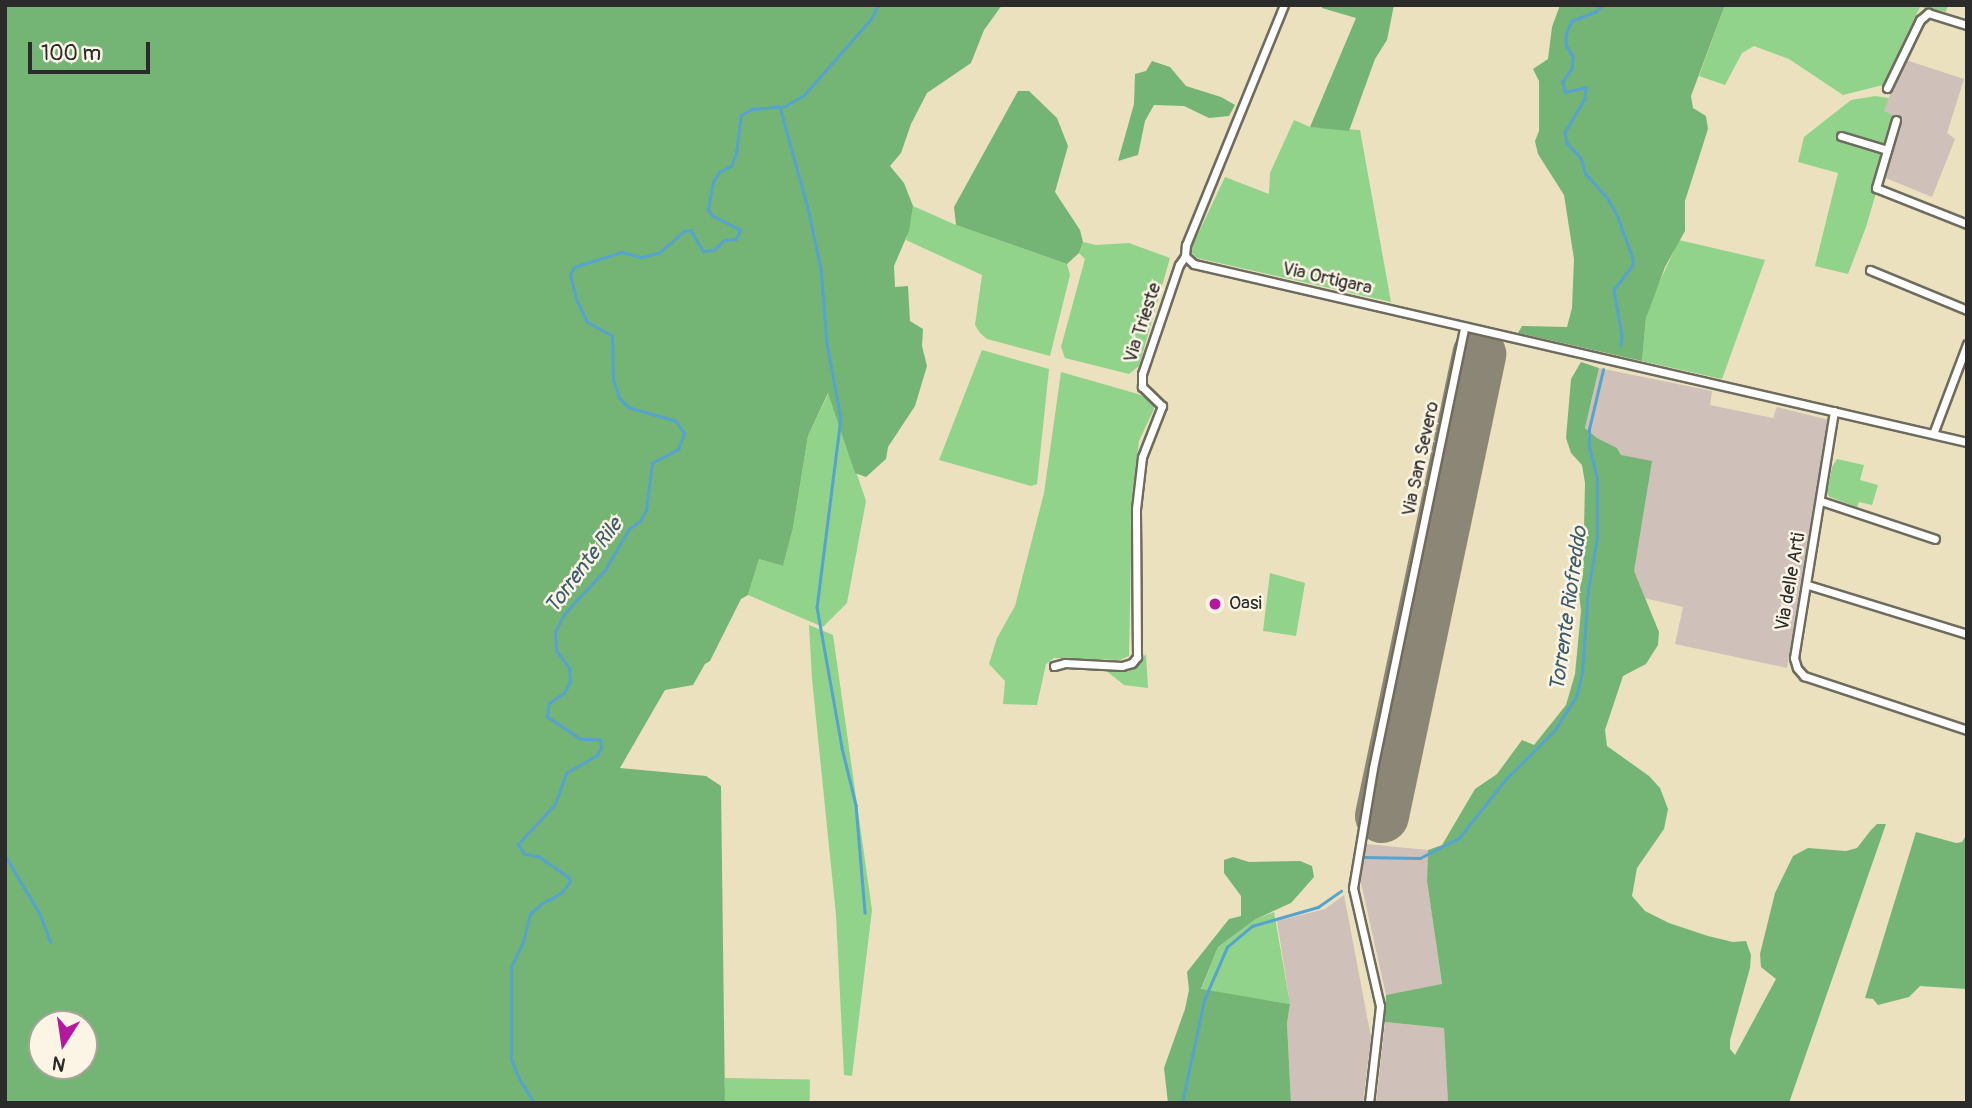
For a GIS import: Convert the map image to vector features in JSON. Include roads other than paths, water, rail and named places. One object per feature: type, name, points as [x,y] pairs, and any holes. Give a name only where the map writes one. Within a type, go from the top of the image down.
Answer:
[{"type":"street","name":"Via Trieste","points":[[1054,666],[1065,663],[1122,666],[1132,663],[1137,657],[1136,509],[1142,457],[1162,406],[1142,387],[1142,374],[1179,265],[1185,256],[1185,245],[1231,141],[1284,5]]},
{"type":"street","points":[[1887,88],[1920,20],[1928,13],[1967,25]]},
{"type":"street","points":[[1895,120],[1876,188],[1967,224]]},
{"type":"street","points":[[1841,136],[1886,150]]},
{"type":"street","name":"Via Ortigara","points":[[1185,256],[1194,264],[1464,327]]},
{"type":"street","points":[[1870,270],[1967,310]]},
{"type":"street","points":[[1464,327],[1967,442]]},
{"type":"street","name":"Via San Severo","points":[[1369,1103],[1380,1006],[1353,888],[1373,768],[1464,327]]},
{"type":"street","points":[[1933,434],[1967,344]]},
{"type":"street","name":"Via delle Arti","points":[[1834,411],[1808,585],[1794,658],[1797,668],[1804,676],[1967,730]]},
{"type":"street","points":[[1821,501],[1935,539]]},
{"type":"street","points":[[1808,585],[1967,634]]},
{"type":"waterway","name":"Torrente Rile","points":[[534,1103],[519,1079],[511,1059],[511,967],[523,942],[530,914],[541,904],[561,893],[570,882],[569,878],[539,857],[524,854],[518,844],[555,804],[566,773],[597,755],[601,748],[600,740],[580,739],[547,717],[549,703],[564,693],[570,682],[569,668],[556,651],[555,632],[564,614],[605,570],[629,529],[640,521],[646,510],[652,463],[678,449],[684,433],[675,421],[629,408],[619,398],[613,380],[612,336],[587,322],[576,299],[570,275],[574,267],[622,252],[641,257],[659,253],[684,231],[691,230],[703,251],[714,250],[724,240],[736,239],[740,230],[712,216],[708,210],[713,182],[719,172],[731,166],[736,154],[741,115],[752,109],[785,106],[804,95],[871,19],[878,5]]},
{"type":"waterway","name":"Torrente Riofreddo","points":[[1603,5],[1596,12],[1572,21],[1566,35],[1566,45],[1573,56],[1572,69],[1563,82],[1565,92],[1586,87],[1585,99],[1565,132],[1567,143],[1581,158],[1586,174],[1607,197],[1618,217],[1633,259],[1633,265],[1614,290],[1622,336],[1621,345]]},
{"type":"waterway","points":[[780,107],[808,208],[821,269],[827,344],[841,418],[817,607],[842,748],[856,805],[865,913]]},
{"type":"waterway","name":"Torrente Riofreddo","points":[[1362,857],[1420,858],[1459,838],[1506,779],[1554,731],[1576,697],[1582,673],[1588,590],[1597,538],[1597,479],[1589,446],[1589,429],[1603,370]]},
{"type":"waterway","points":[[5,855],[40,914],[51,942]]},
{"type":"waterway","name":"Torrente Riofreddo","points":[[1182,1103],[1204,1000],[1227,947],[1252,926],[1318,907],[1341,891]]},
{"type":"place","name":"Oasi","points":[[1215,604]]}]
